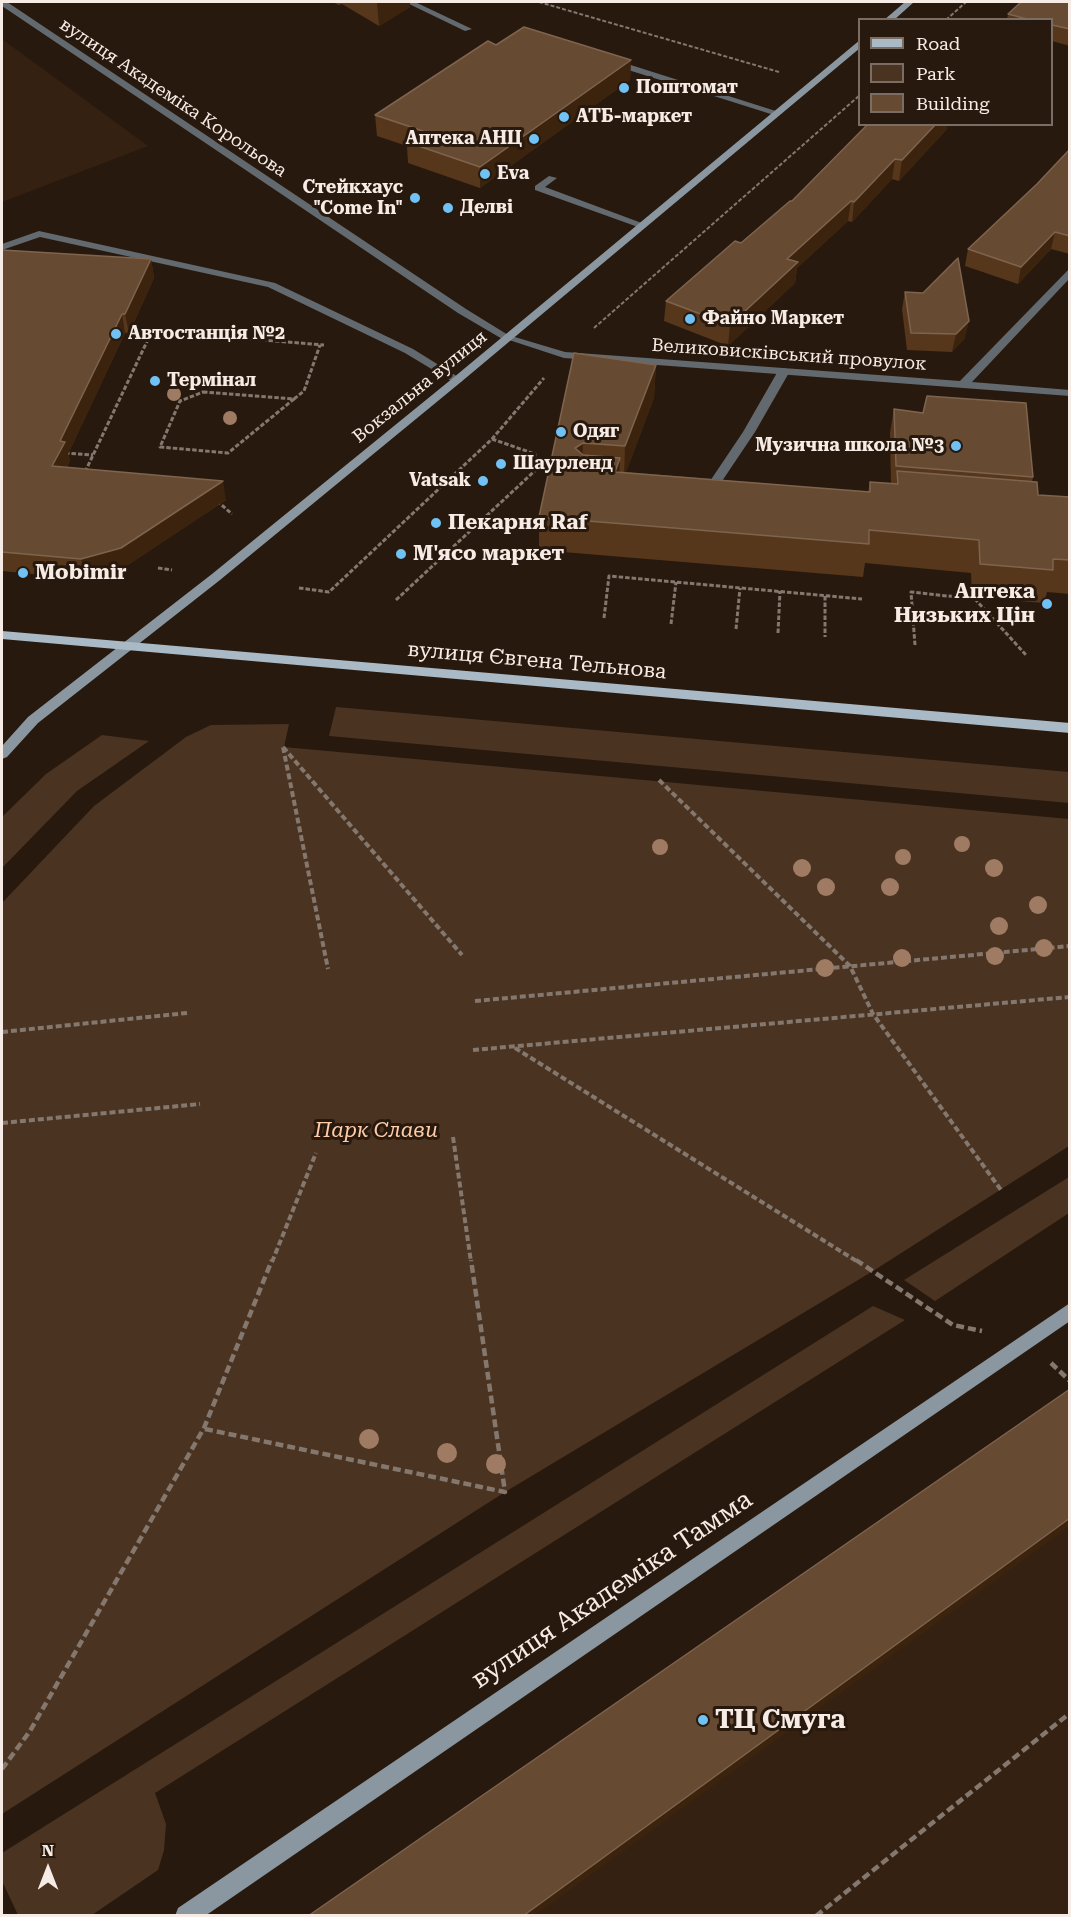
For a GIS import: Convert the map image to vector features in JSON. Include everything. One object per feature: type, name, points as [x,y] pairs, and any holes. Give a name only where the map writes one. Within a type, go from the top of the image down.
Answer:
[{"type":"main road","points":[[890,18],[910,2]]},
{"type":"main road","name":"Вокзальна вулиця","points":[[2,754],[33,720],[216,577],[458,380],[858,46]]},
{"type":"main road","name":"вулиця Євгена Тельнова","points":[[2,635],[128,644],[1070,728]]},
{"type":"main road","name":"вулиця Академіка Тамма","points":[[186,1916],[1070,1311]]},
{"type":"street","name":"вулиця Академіка Корольова","points":[[2,2],[462,311],[508,338]]},
{"type":"street","points":[[409,2],[468,29]]},
{"type":"street","points":[[599,58],[777,112]]},
{"type":"street","points":[[667,90],[677,82]]},
{"type":"street","points":[[552,178],[538,188],[642,225]]},
{"type":"street","points":[[2,247],[39,234],[271,285],[409,351],[458,380]]},
{"type":"street","points":[[963,385],[1070,271]]},
{"type":"street","name":"Великовисківський провулок","points":[[508,338],[564,355],[1070,393]]},
{"type":"street","points":[[710,490],[749,432],[784,371]]},
{"type":"path","points":[[539,2],[779,72]]},
{"type":"path","points":[[948,18],[966,2]]},
{"type":"path","points":[[81,481],[152,331],[332,346]]},
{"type":"path","points":[[294,399],[202,392],[180,401],[160,447],[228,453],[304,391],[320,345]]},
{"type":"path","points":[[492,439],[535,454],[536,463],[561,474]]},
{"type":"path","points":[[58,453],[93,455]]},
{"type":"path","points":[[396,600],[540,466]]},
{"type":"path","points":[[215,499],[232,514]]},
{"type":"path","points":[[158,568],[172,570]]},
{"type":"path","points":[[603,618],[609,576],[862,599]]},
{"type":"path","points":[[671,624],[676,582]]},
{"type":"path","points":[[299,588],[328,592]]},
{"type":"path","points":[[736,629],[740,588]]},
{"type":"path","points":[[778,633],[780,591]]},
{"type":"path","points":[[915,645],[911,592],[975,599],[1026,654]]},
{"type":"path","points":[[825,596],[825,637]]},
{"type":"path","points":[[328,969],[283,747],[462,955]]},
{"type":"path","points":[[659,780],[850,966],[873,1014],[1001,1190]]},
{"type":"path","points":[[475,1001],[1070,946]]},
{"type":"path","points":[[473,1050],[1070,997]]},
{"type":"path","points":[[2,1032],[187,1013]]},
{"type":"path","points":[[515,1048],[873,1271],[953,1325],[1026,1339],[1070,1381]]},
{"type":"path","points":[[2,1123],[200,1104]]},
{"type":"path","points":[[204,1428],[505,1492],[453,1137]]},
{"type":"path","points":[[2,1769],[30,1731],[204,1428],[316,1153]]},
{"type":"path","points":[[816,1916],[1070,1713]]},
{"type":"shaded area","points":[[2,39],[148,146],[2,202]]},
{"type":"shaded area","points":[[1069,1525],[1069,1915],[534,1915]]},
{"type":"green space","points":[[336,707],[1069,772],[1069,803],[329,736]]},
{"type":"green space","name":"Парк Слави","points":[[289,724],[284,747],[1069,819],[1069,1146],[873,1271],[505,1492],[2,1814],[2,903],[94,806],[186,737],[211,725]]},
{"type":"green space","points":[[102,735],[149,741],[77,791],[2,868],[2,817],[46,774]]},
{"type":"green space","points":[[1069,1177],[1069,1213],[935,1301],[904,1280]]},
{"type":"green space","points":[[873,1306],[905,1320],[155,1793],[166,1824],[164,1850],[158,1870],[92,1915],[18,1915],[2,1881],[2,1853]]},
{"type":"building","points":[[1021,2],[1070,2],[1070,29],[1053,25],[1053,18],[1023,18],[1008,14]]},
{"type":"building","points":[[524,27],[631,60],[480,167],[407,142],[423,131],[375,115],[488,41],[496,45]]},
{"type":"building","points":[[866,126],[934,126],[902,160],[895,159],[854,202],[851,201],[787,259],[798,262],[730,325],[666,301],[735,241],[741,243],[792,201]]},
{"type":"building","points":[[1070,149],[1070,236],[1055,232],[1021,267],[968,249],[1037,184]]},
{"type":"building","points":[[2,250],[151,259],[60,441],[65,442],[52,466],[223,481],[121,548],[81,559],[2,552]]},
{"type":"building","points":[[958,258],[969,321],[956,334],[911,333],[905,292],[923,293]]},
{"type":"building","points":[[574,353],[656,365],[625,446],[583,443],[575,448],[583,455],[620,458],[615,472],[870,492],[870,482],[898,484],[897,471],[1037,482],[1038,495],[1070,497],[1070,560],[1053,559],[1053,570],[980,564],[979,540],[869,530],[869,544],[539,517]]},
{"type":"building","name":"Музична школа №3","points":[[927,396],[1026,403],[1033,477],[896,466],[894,409],[923,413]]},
{"type":"building","name":"ТЦ Смуга","points":[[1070,1389],[1070,1518],[523,1916],[308,1916]]},
{"type":"place","name":"Поштомат","points":[[624,88]]},
{"type":"place","name":"АТБ-маркет","points":[[564,117]]},
{"type":"place","name":"Аптека АНЦ","points":[[534,139]]},
{"type":"place","name":"Eva","points":[[485,174]]},
{"type":"place","name":"Стейкхаус \"Come In\"","points":[[415,198]]},
{"type":"place","name":"Делві","points":[[448,208]]},
{"type":"place","name":"Файно Маркет","points":[[690,319]]},
{"type":"place","name":"Автостанція №2","points":[[116,334]]},
{"type":"place","name":"Термінал","points":[[155,381]]},
{"type":"place","name":"Одяг","points":[[561,432]]},
{"type":"place","name":"Музична школа №3","points":[[956,446]]},
{"type":"place","name":"Шаурленд","points":[[501,464]]},
{"type":"place","name":"Vatsak","points":[[483,481]]},
{"type":"place","name":"Пекарня Raf","points":[[436,523]]},
{"type":"place","name":"М'ясо маркет","points":[[401,554]]},
{"type":"place","name":"Mobimir","points":[[23,573]]},
{"type":"place","name":"Аптека Низьких Цін","points":[[1047,604]]},
{"type":"place","name":"ТЦ Смуга","points":[[703,1720]]}]
